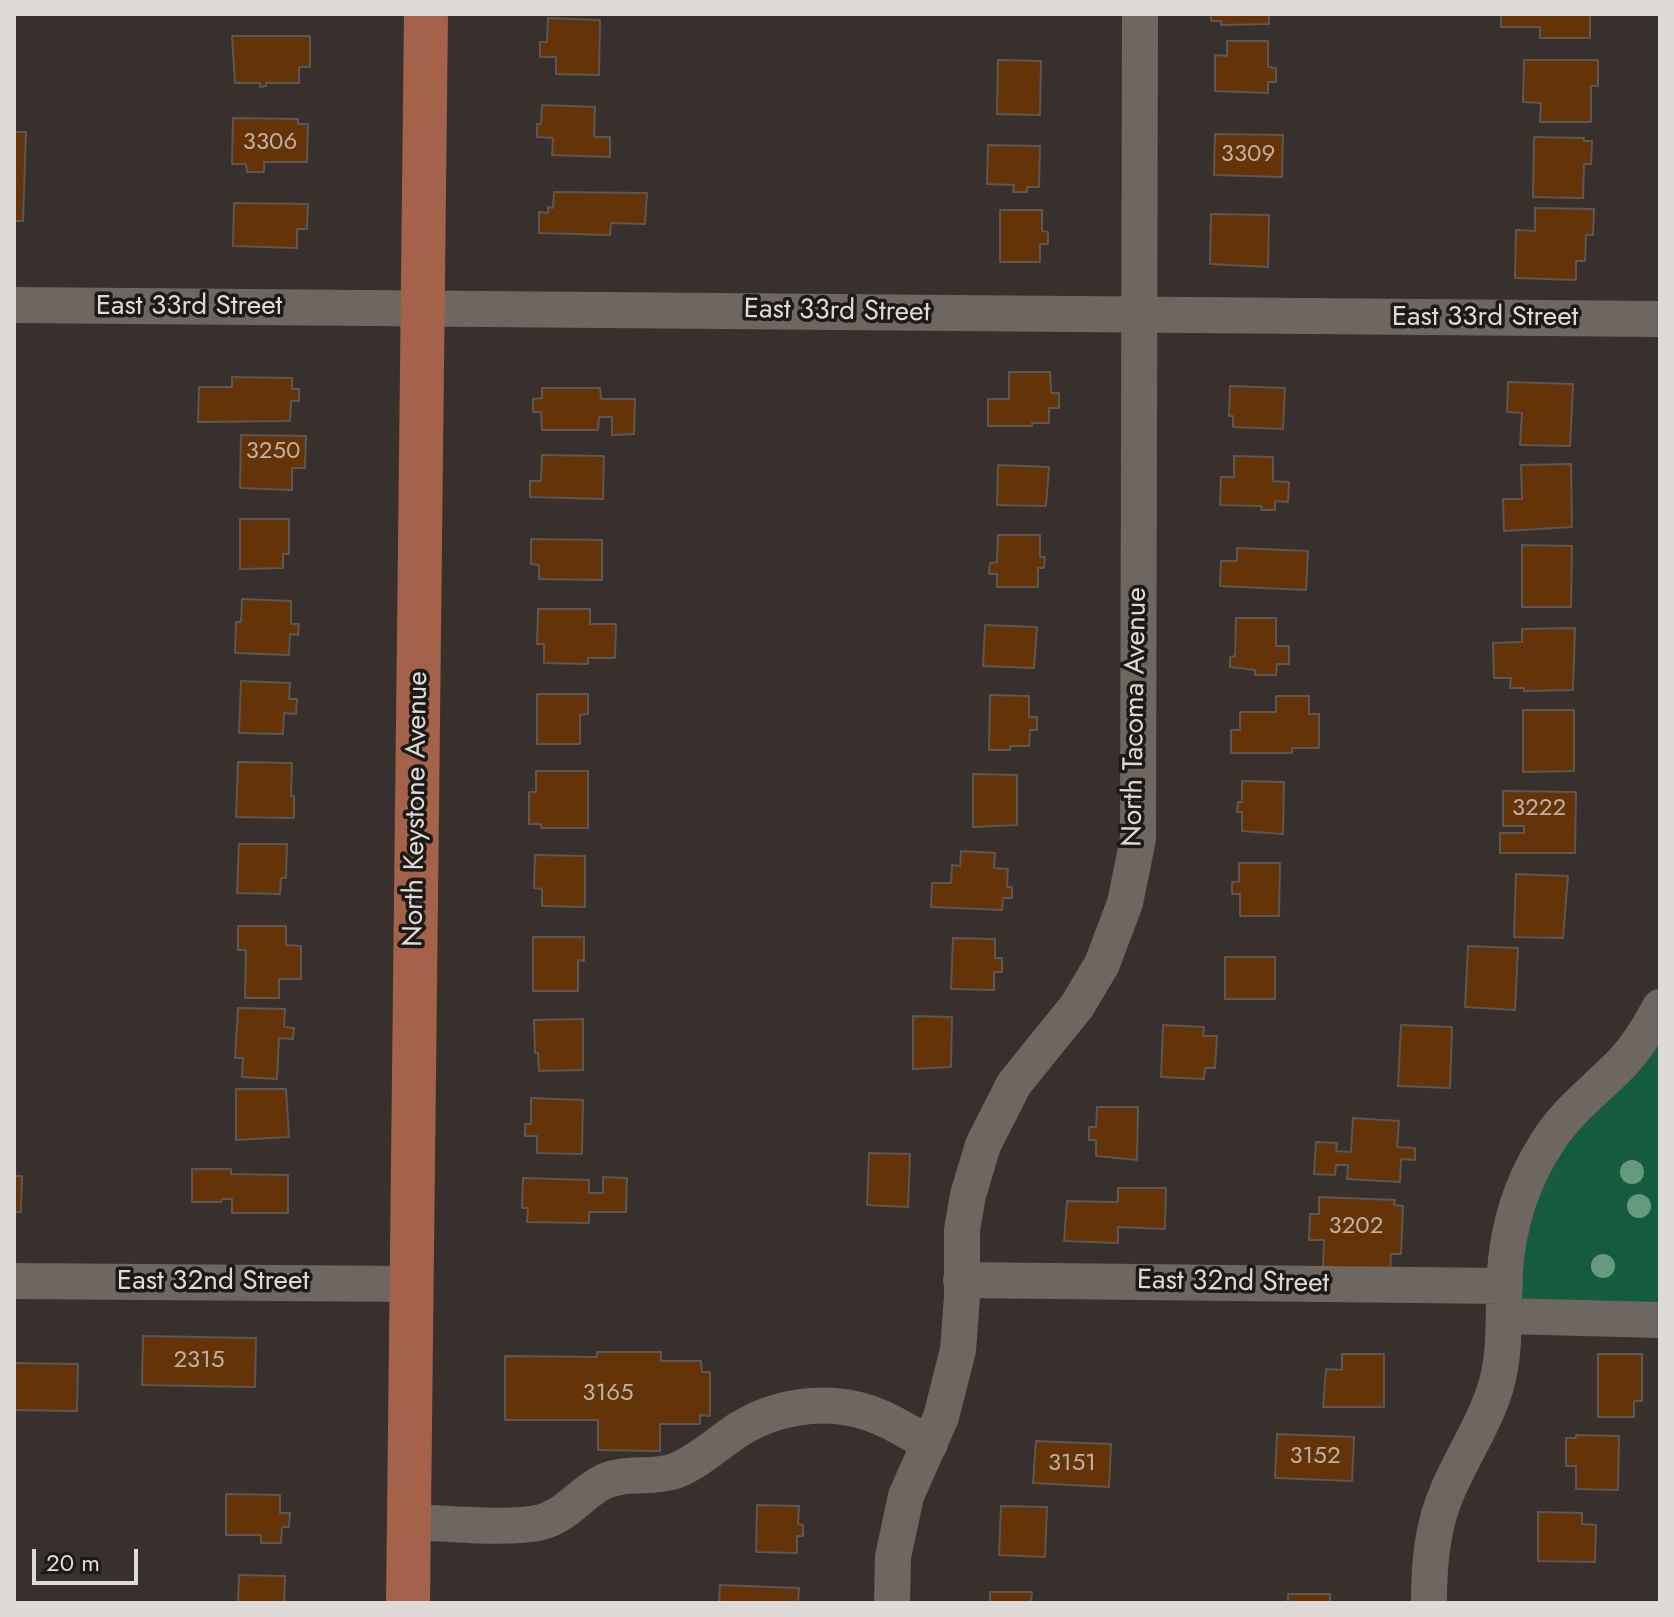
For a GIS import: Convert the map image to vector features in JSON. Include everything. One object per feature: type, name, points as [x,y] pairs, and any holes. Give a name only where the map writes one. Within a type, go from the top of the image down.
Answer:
[{"type":"main road","name":"North Keystone Avenue","points":[[408,1603],[426,14]]},
{"type":"street","name":"North Tacoma Avenue","points":[[892,1603],[893,1557],[903,1506],[912,1477],[930,1444],[951,1382],[958,1350],[965,1211],[983,1145],[1014,1084],[1077,1006],[1102,964],[1121,919],[1138,839],[1140,14]]},
{"type":"street","name":"East 33rd Street","points":[[14,305],[1660,319]]},
{"type":"street","points":[[1429,1603],[1432,1542],[1438,1518],[1496,1386],[1502,1355],[1509,1240],[1528,1176],[1544,1147],[1573,1108],[1632,1051],[1660,1007]]},
{"type":"street","name":"East 32nd Street","points":[[961,1280],[1505,1301],[1660,1320]]},
{"type":"street","name":"East 32nd Street","points":[[14,1281],[411,1284]]},
{"type":"street","points":[[409,1522],[484,1524],[545,1521],[562,1513],[606,1480],[675,1471],[751,1423],[775,1412],[794,1408],[817,1406],[860,1410],[930,1444]]},
{"type":"green space","points":[[1660,1007],[1660,1320],[1513,1306],[1512,1224]]},
{"type":"building","points":[[1211,14],[1269,14],[1269,24],[1221,25],[1221,21],[1211,21]]},
{"type":"building","points":[[1501,14],[1590,14],[1590,38],[1540,38],[1540,27],[1501,27]]},
{"type":"building","points":[[548,18],[600,20],[599,75],[556,74],[556,57],[540,57],[540,42],[547,42]]},
{"type":"building","points":[[232,36],[310,36],[310,67],[299,67],[299,83],[266,83],[266,86],[260,87],[260,83],[235,83]]},
{"type":"building","points":[[1227,41],[1268,41],[1268,67],[1276,68],[1276,82],[1268,82],[1268,93],[1215,91],[1215,55],[1227,56]]},
{"type":"building","points":[[998,60],[1041,61],[1040,115],[997,114]]},
{"type":"building","points":[[1524,60],[1598,60],[1598,86],[1591,86],[1591,122],[1540,122],[1541,103],[1523,102]]},
{"type":"building","points":[[542,105],[595,107],[594,137],[610,137],[610,157],[552,155],[553,138],[537,137]]},
{"type":"building","points":[[233,118],[298,119],[298,124],[308,124],[307,162],[264,162],[264,172],[247,172],[246,164],[232,164]]},
{"type":"building","points":[[14,132],[26,132],[23,221],[14,221]]},
{"type":"building","points":[[1215,134],[1283,135],[1282,177],[1214,175]]},
{"type":"building","points":[[1534,137],[1584,138],[1584,141],[1592,141],[1591,164],[1584,164],[1583,198],[1533,197]]},
{"type":"building","points":[[988,145],[1040,146],[1039,187],[1027,187],[1027,192],[1013,192],[1014,185],[987,184]]},
{"type":"building","points":[[554,192],[647,193],[645,224],[611,223],[610,235],[539,233],[539,212],[548,213],[548,207],[553,208]]},
{"type":"building","points":[[234,203],[308,204],[307,229],[297,229],[297,248],[233,246]]},
{"type":"building","points":[[1535,208],[1594,209],[1593,235],[1586,235],[1585,261],[1576,261],[1576,280],[1515,278],[1516,230],[1535,231]]},
{"type":"building","points":[[1000,210],[1042,210],[1042,231],[1048,232],[1048,244],[1040,244],[1040,262],[1000,262]]},
{"type":"building","points":[[1211,214],[1269,215],[1268,267],[1210,264]]},
{"type":"building","points":[[1009,372],[1050,372],[1051,393],[1059,393],[1059,408],[1049,408],[1049,423],[988,426],[988,399],[1009,399]]},
{"type":"building","points":[[232,377],[292,378],[292,389],[299,389],[299,401],[291,401],[290,421],[198,422],[199,387],[232,387]]},
{"type":"building","points":[[1508,382],[1573,384],[1570,446],[1520,445],[1522,413],[1507,412]]},
{"type":"building","points":[[1230,386],[1285,388],[1283,429],[1233,427],[1233,416],[1229,416]]},
{"type":"building","points":[[542,388],[600,388],[601,399],[635,399],[634,434],[612,435],[612,417],[599,417],[598,430],[542,430],[541,412],[533,412],[533,399],[542,398]]},
{"type":"building","points":[[241,435],[306,436],[305,468],[292,468],[292,490],[240,488]]},
{"type":"building","points":[[542,455],[604,456],[603,499],[530,497],[530,481],[541,481]]},
{"type":"building","points":[[1234,456],[1273,457],[1273,481],[1289,482],[1288,502],[1275,501],[1275,510],[1261,510],[1262,506],[1220,505],[1221,477],[1234,477]]},
{"type":"building","points":[[1571,464],[1572,527],[1504,531],[1503,499],[1522,499],[1521,465]]},
{"type":"building","points":[[998,465],[1049,467],[1046,506],[997,505]]},
{"type":"building","points":[[240,519],[289,519],[289,554],[283,554],[283,568],[240,569]]},
{"type":"building","points":[[998,535],[1040,535],[1040,557],[1045,557],[1044,568],[1038,568],[1038,587],[997,587],[997,574],[989,574],[990,563],[997,562]]},
{"type":"building","points":[[531,539],[602,540],[602,580],[539,579],[539,565],[531,564]]},
{"type":"building","points":[[1522,545],[1572,546],[1571,607],[1522,607]]},
{"type":"building","points":[[1237,548],[1308,551],[1306,590],[1220,586],[1221,561],[1237,561]]},
{"type":"building","points":[[242,599],[291,601],[291,624],[299,624],[298,635],[290,634],[289,655],[235,653],[236,622],[241,622]]},
{"type":"building","points":[[538,609],[590,609],[590,624],[616,624],[615,658],[588,658],[588,664],[544,663],[544,644],[537,644]]},
{"type":"building","points":[[1236,618],[1276,618],[1276,646],[1289,646],[1289,664],[1277,664],[1276,675],[1255,675],[1255,670],[1230,667],[1230,657],[1235,656]]},
{"type":"building","points":[[985,625],[1037,627],[1034,668],[983,666]]},
{"type":"building","points":[[1575,628],[1573,690],[1524,691],[1524,688],[1510,688],[1511,678],[1494,678],[1493,643],[1522,642],[1522,629]]},
{"type":"building","points":[[241,681],[290,683],[289,699],[297,699],[296,714],[284,713],[283,734],[239,733]]},
{"type":"building","points":[[537,694],[588,694],[588,714],[580,715],[580,744],[537,744]]},
{"type":"building","points":[[990,695],[1029,696],[1029,717],[1037,717],[1037,730],[1030,730],[1029,746],[989,750]]},
{"type":"building","points":[[1276,696],[1309,696],[1309,714],[1319,714],[1319,748],[1292,748],[1292,753],[1231,753],[1231,730],[1240,730],[1240,712],[1276,712]]},
{"type":"building","points":[[1523,710],[1574,710],[1574,771],[1523,772]]},
{"type":"building","points":[[238,762],[292,763],[294,818],[236,817]]},
{"type":"building","points":[[536,771],[588,771],[588,828],[541,828],[541,824],[529,824],[529,792],[536,792]]},
{"type":"building","points":[[973,774],[1017,775],[1017,825],[973,827]]},
{"type":"building","points":[[1242,781],[1284,782],[1283,834],[1242,831],[1242,812],[1237,812],[1238,802],[1242,802]]},
{"type":"building","points":[[1503,791],[1576,792],[1575,853],[1500,853],[1500,833],[1524,833],[1524,826],[1503,826]]},
{"type":"building","points":[[239,844],[287,844],[286,878],[281,878],[280,894],[237,893]]},
{"type":"building","points":[[961,851],[995,853],[994,868],[1008,869],[1007,887],[1012,887],[1012,898],[1003,898],[1002,910],[931,907],[932,883],[951,883],[952,865],[960,866]]},
{"type":"building","points":[[535,855],[585,856],[585,907],[542,906],[542,889],[534,888]]},
{"type":"building","points":[[1239,863],[1280,863],[1279,916],[1240,916],[1240,894],[1232,894],[1232,882],[1239,882]]},
{"type":"building","points":[[1516,874],[1568,876],[1563,938],[1514,937]]},
{"type":"building","points":[[238,926],[286,926],[286,945],[301,946],[301,979],[279,979],[279,998],[245,998],[246,950],[238,950]]},
{"type":"building","points":[[533,937],[584,937],[584,961],[578,960],[578,991],[533,991]]},
{"type":"building","points":[[953,938],[995,939],[995,958],[1002,958],[1002,972],[994,972],[994,990],[951,989]]},
{"type":"building","points":[[1468,946],[1518,948],[1515,1010],[1465,1007]]},
{"type":"building","points":[[1225,957],[1275,957],[1275,999],[1225,999]]},
{"type":"building","points":[[238,1008],[285,1009],[284,1027],[294,1028],[293,1039],[279,1038],[277,1079],[242,1077],[243,1058],[235,1058]]},
{"type":"building","points":[[913,1016],[952,1017],[951,1067],[913,1069]]},
{"type":"building","points":[[583,1019],[583,1070],[539,1071],[534,1020]]},
{"type":"building","points":[[1163,1025],[1204,1027],[1203,1036],[1217,1036],[1215,1068],[1205,1068],[1204,1079],[1161,1077]]},
{"type":"building","points":[[1401,1025],[1452,1027],[1450,1088],[1398,1086]]},
{"type":"building","points":[[236,1089],[286,1089],[289,1137],[236,1140]]},
{"type":"building","points":[[531,1098],[583,1100],[582,1154],[537,1153],[537,1136],[525,1136],[525,1124],[531,1124]]},
{"type":"building","points":[[1097,1107],[1138,1107],[1137,1160],[1096,1156],[1096,1140],[1089,1140],[1089,1127],[1096,1127]]},
{"type":"building","points":[[1353,1118],[1399,1121],[1397,1147],[1415,1148],[1415,1160],[1401,1159],[1400,1182],[1347,1179],[1348,1165],[1336,1165],[1335,1175],[1314,1174],[1316,1142],[1337,1143],[1336,1151],[1351,1152]]},
{"type":"building","points":[[869,1153],[910,1154],[908,1207],[867,1205]]},
{"type":"building","points":[[192,1169],[231,1169],[231,1174],[288,1175],[288,1213],[232,1213],[232,1199],[192,1202]]},
{"type":"building","points":[[14,1176],[22,1176],[21,1212],[14,1212]]},
{"type":"building","points":[[603,1177],[627,1178],[626,1212],[589,1212],[589,1223],[527,1222],[528,1208],[522,1208],[523,1178],[589,1180],[589,1193],[603,1193]]},
{"type":"building","points":[[1118,1188],[1166,1188],[1165,1229],[1118,1227],[1118,1243],[1064,1241],[1067,1201],[1118,1202]]},
{"type":"building","points":[[1319,1197],[1395,1200],[1394,1205],[1403,1206],[1401,1254],[1391,1254],[1390,1271],[1323,1268],[1324,1240],[1309,1240],[1310,1214],[1319,1214]]},
{"type":"building","points":[[143,1336],[256,1338],[255,1387],[142,1385]]},
{"type":"building","points":[[597,1352],[661,1352],[661,1361],[701,1361],[702,1372],[710,1372],[710,1416],[700,1415],[700,1424],[660,1424],[660,1451],[598,1450],[598,1420],[505,1420],[505,1356],[597,1357]]},
{"type":"building","points":[[1342,1354],[1384,1354],[1384,1407],[1323,1407],[1326,1369],[1342,1370]]},
{"type":"building","points":[[1598,1354],[1642,1354],[1642,1401],[1634,1401],[1634,1417],[1598,1417]]},
{"type":"building","points":[[14,1363],[78,1364],[77,1411],[14,1410]]},
{"type":"building","points":[[1277,1434],[1354,1437],[1352,1481],[1275,1478]]},
{"type":"building","points":[[1576,1435],[1619,1436],[1618,1490],[1576,1489],[1576,1466],[1566,1466],[1566,1438],[1576,1438]]},
{"type":"building","points":[[1036,1441],[1111,1444],[1109,1487],[1033,1483]]},
{"type":"building","points":[[226,1494],[280,1495],[280,1513],[290,1513],[289,1527],[282,1527],[281,1543],[261,1543],[261,1535],[226,1535]]},
{"type":"building","points":[[757,1505],[799,1506],[798,1524],[803,1525],[803,1536],[797,1536],[797,1553],[756,1552]]},
{"type":"building","points":[[1001,1506],[1047,1507],[1045,1557],[999,1555]]},
{"type":"building","points":[[1538,1512],[1582,1513],[1582,1524],[1596,1525],[1595,1562],[1538,1561]]},
{"type":"building","points":[[239,1575],[285,1576],[284,1603],[238,1603]]},
{"type":"building","points":[[720,1585],[799,1588],[798,1603],[719,1603]]},
{"type":"building","points":[[990,1592],[1032,1592],[1031,1603],[990,1603]]},
{"type":"building","points":[[1288,1594],[1330,1594],[1330,1603],[1288,1603]]}]
